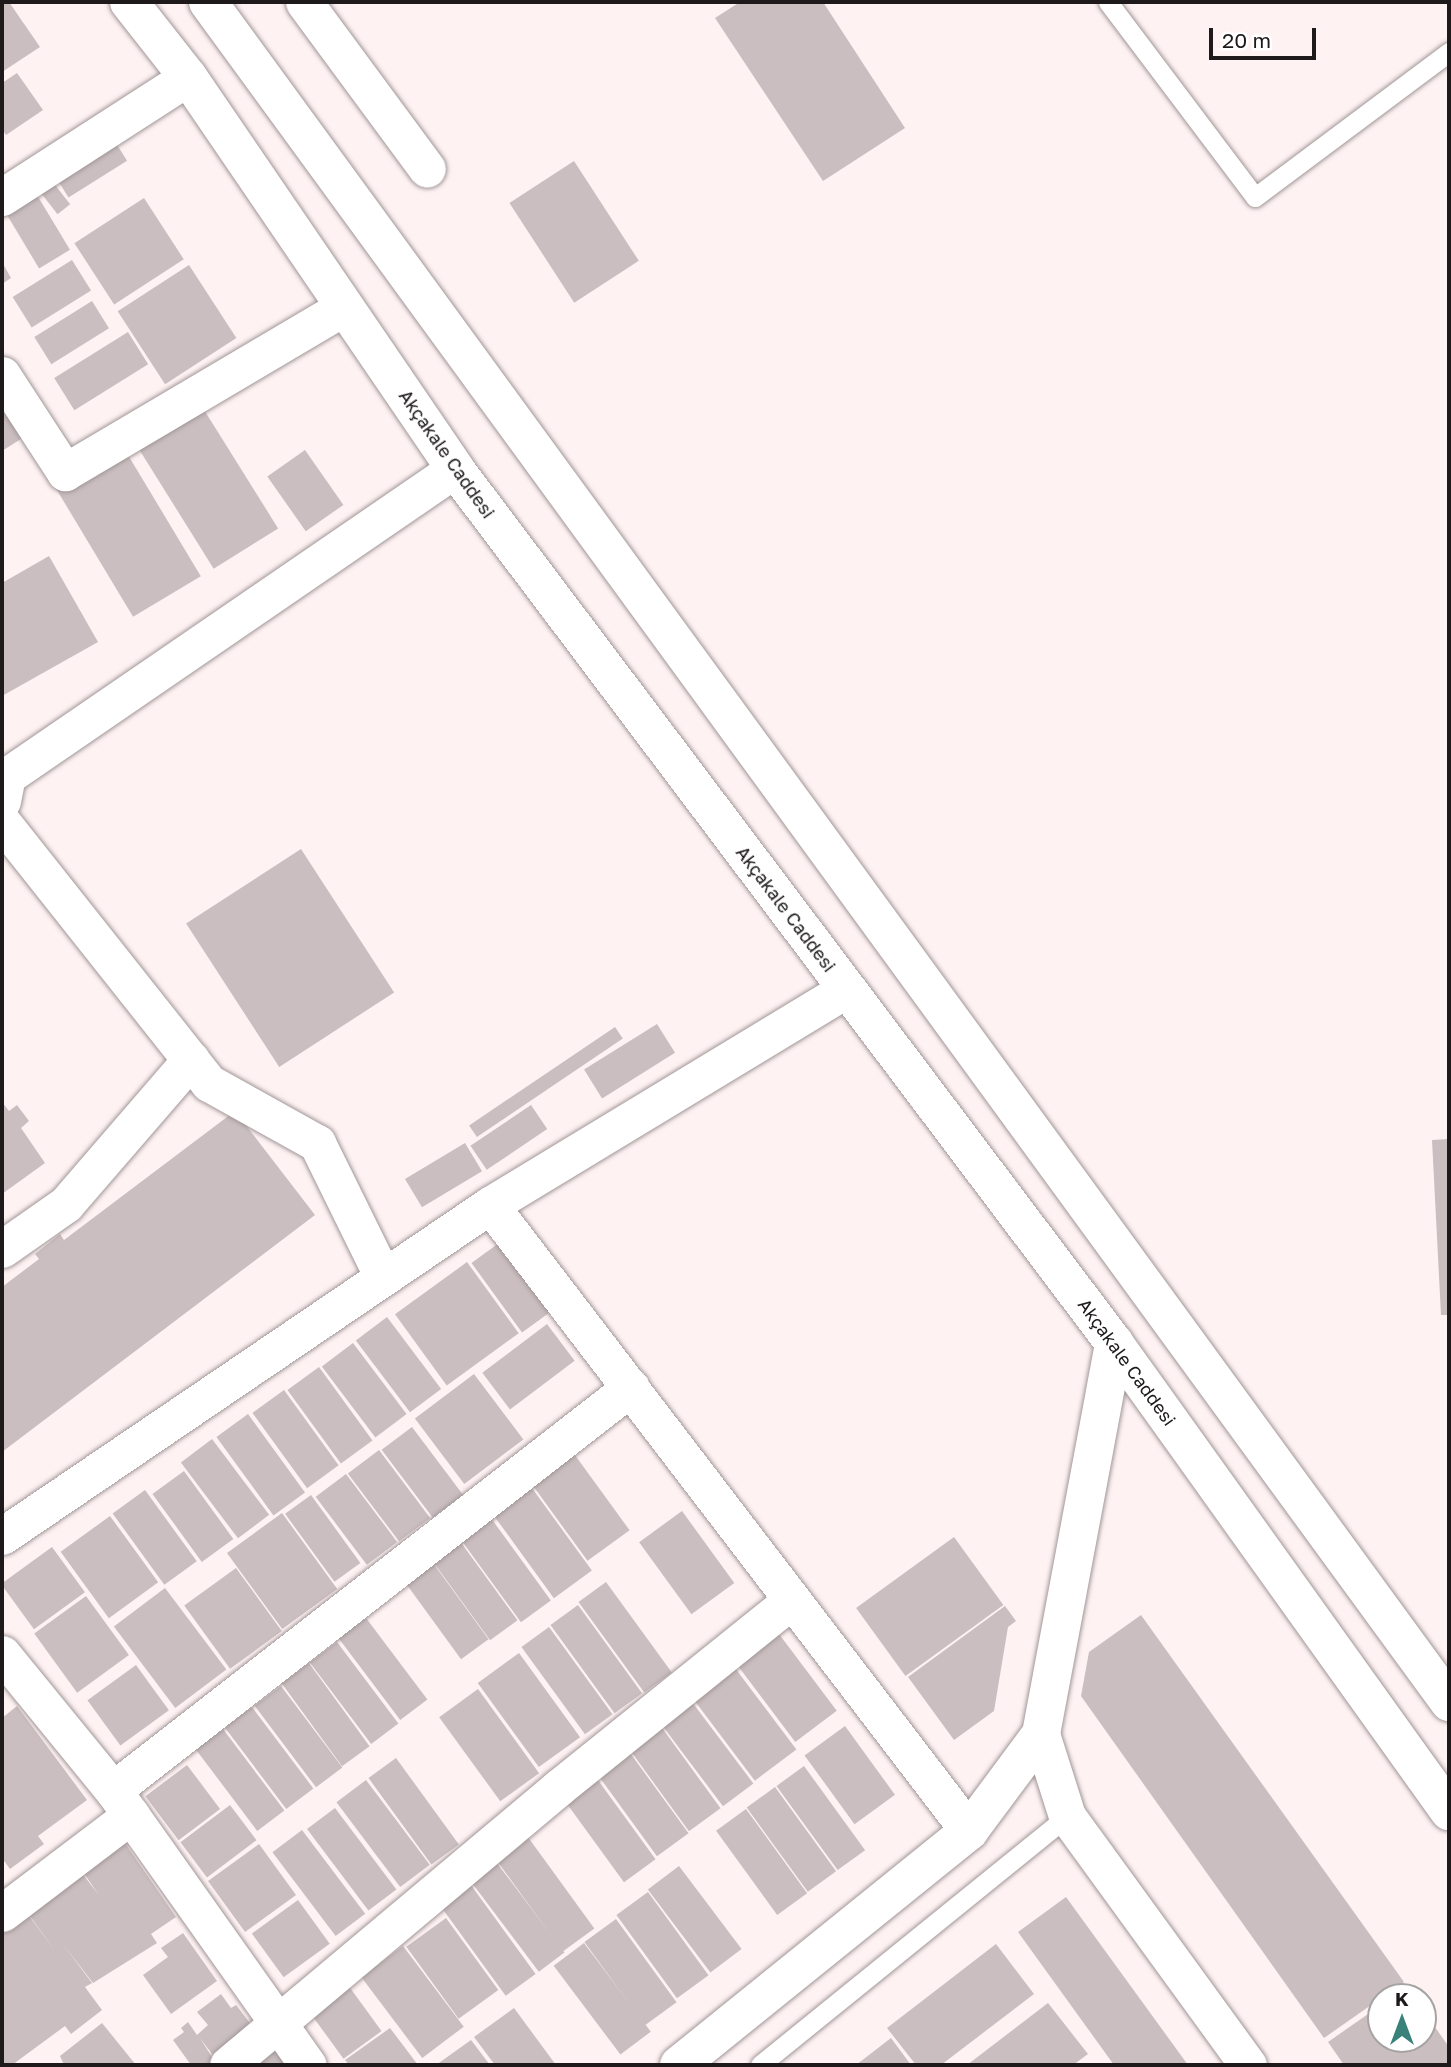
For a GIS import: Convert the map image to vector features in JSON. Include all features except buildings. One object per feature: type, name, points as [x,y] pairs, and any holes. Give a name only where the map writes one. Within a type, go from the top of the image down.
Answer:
[{"type":"main road","name":"Akçakale Caddesi","points":[[130,2],[188,77],[455,469],[1114,1343],[1449,1811]]},
{"type":"main road","points":[[208,2],[1443,1681]]},
{"type":"main road","points":[[679,2065],[969,1831],[1041,1734],[1114,1343]]},
{"type":"street","points":[[304,2],[426,169]]},
{"type":"street","points":[[2,197],[188,77]]},
{"type":"street","points":[[2,375],[65,472],[344,307]]},
{"type":"street","points":[[4,784],[455,469]]},
{"type":"street","points":[[2,822],[209,1083],[317,1143],[383,1277]]},
{"type":"street","points":[[2,1536],[490,1205],[847,989]]},
{"type":"street","points":[[2,1249],[66,1204],[191,1059]]},
{"type":"street","points":[[490,1205],[969,1831]]},
{"type":"street","points":[[2,1913],[122,1803],[631,1387]]},
{"type":"street","points":[[228,2065],[558,1788],[792,1600]]},
{"type":"street","points":[[2,1654],[122,1803],[308,2065]]},
{"type":"street","points":[[1041,1734],[1067,1816],[1248,2065]]},
{"type":"lane","points":[[1108,2],[1255,197],[1449,52]]},
{"type":"lane","points":[[760,2065],[1067,1816]]}]
